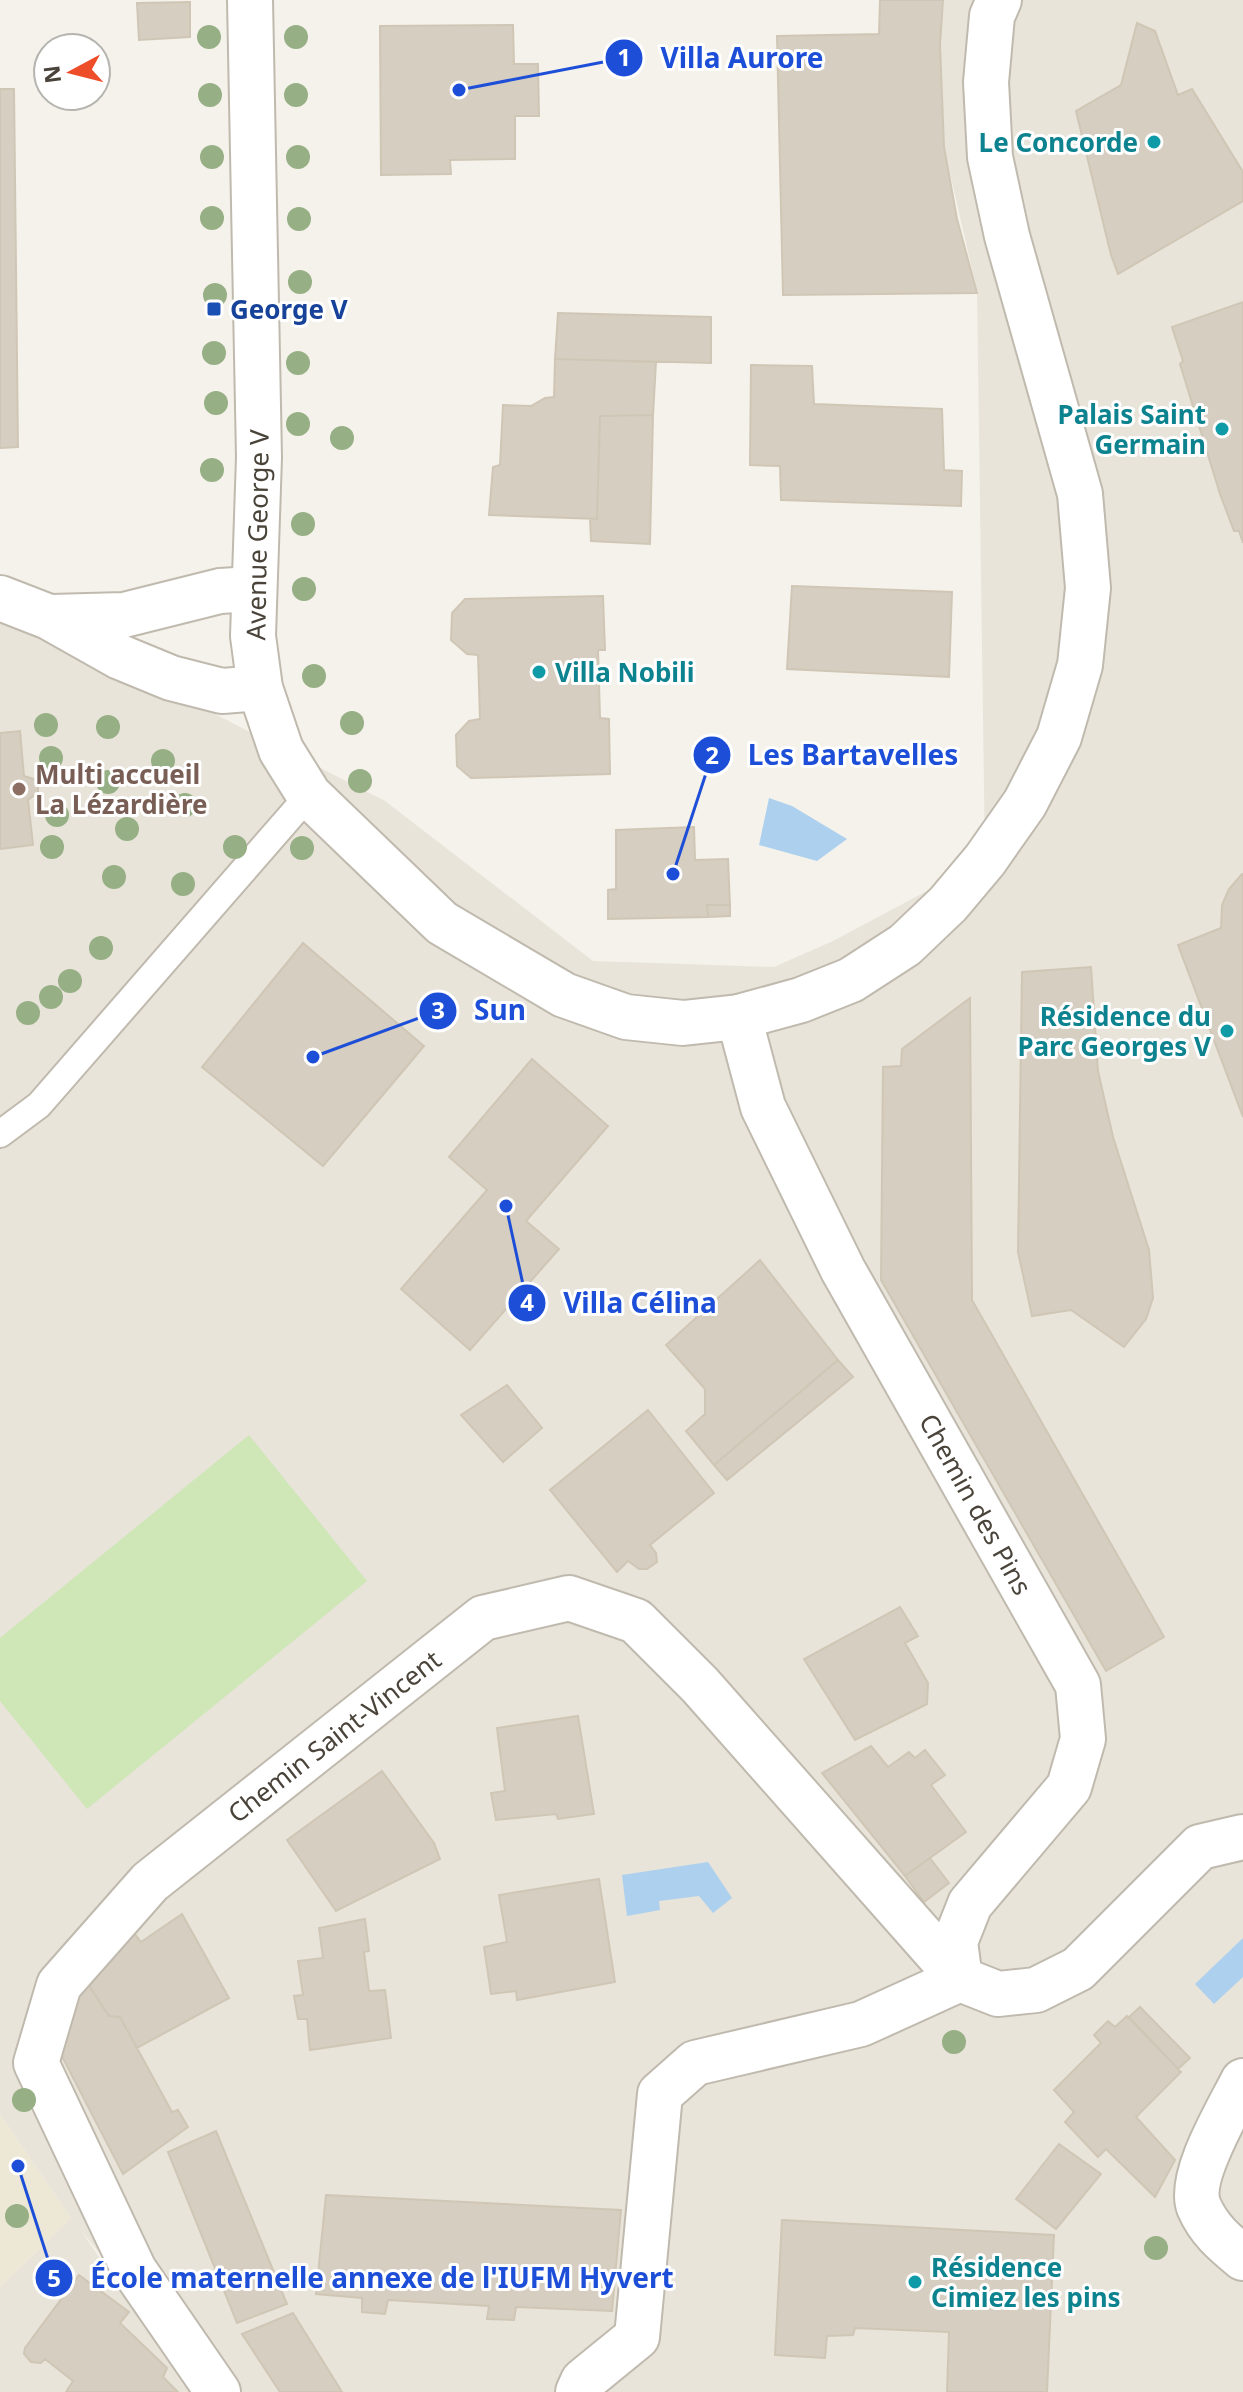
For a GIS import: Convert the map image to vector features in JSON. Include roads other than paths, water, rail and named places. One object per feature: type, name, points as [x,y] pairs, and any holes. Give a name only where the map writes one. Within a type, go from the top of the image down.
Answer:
[{"type":"street","name":"Avenue George V","points":[[250,0],[259,457],[253,636],[260,688],[281,750],[309,795],[442,923],[564,995],[626,1017],[683,1023],[739,1017],[801,1000],[851,980],[905,945],[948,904],[985,860],[1025,803],[1059,737],[1080,665],[1088,588],[1080,494],[1007,236],[990,157],[986,82],[992,16],[999,0]]},
{"type":"street","points":[[49,617],[124,615],[220,591],[253,589]]},
{"type":"street","points":[[0,598],[49,617],[120,657],[171,678],[222,691],[260,688]]},
{"type":"street","name":"Chemin des Pins","points":[[739,1017],[763,1107],[843,1270],[1078,1685],[1083,1739],[1069,1787],[970,1904],[955,1942],[960,1979]]},
{"type":"street","name":"Chemin Saint-Vincent","points":[[218,2392],[134,2270],[36,2063],[59,1985],[150,1882],[483,1618],[569,1598],[636,1621],[700,1685],[960,1979]]},
{"type":"street","points":[[578,2392],[583,2381],[637,2337],[660,2094],[695,2063],[861,2024],[960,1979],[998,1994],[1036,1990],[1078,1969],[1200,1847],[1243,1837]]},
{"type":"street","points":[[1243,2081],[1202,2164],[1198,2204],[1215,2235],[1243,2258]]},
{"type":"lane","points":[[0,1134],[39,1105],[309,795]]},
{"type":"water","points":[[769,798],[792,806],[847,839],[817,861],[759,845]]},
{"type":"water","points":[[708,1862],[732,1898],[713,1913],[699,1896],[659,1901],[660,1910],[627,1916],[622,1875]]},
{"type":"water","points":[[1243,1938],[1243,1977],[1214,2004],[1195,1984]]},
{"type":"place","name":"Villa Aurore","points":[[459,90]]},
{"type":"place","name":"Le Concorde","points":[[1154,142]]},
{"type":"place","name":"George V","points":[[214,309]]},
{"type":"place","name":"Palais Saint Germain","points":[[1222,429]]},
{"type":"place","name":"Villa Nobili","points":[[539,672]]},
{"type":"place","name":"Multi accueil La Lézardière","points":[[19,789]]},
{"type":"place","name":"Les Bartavelles","points":[[673,874]]},
{"type":"place","name":"Résidence du Parc Georges V","points":[[1227,1031]]},
{"type":"place","name":"Sun","points":[[313,1057]]},
{"type":"place","name":"Villa Célina","points":[[506,1206]]},
{"type":"place","name":"École maternelle annexe de l'IUFM Hyvert","points":[[18,2166]]},
{"type":"place","name":"Résidence Cimiez les pins","points":[[915,2282]]}]
